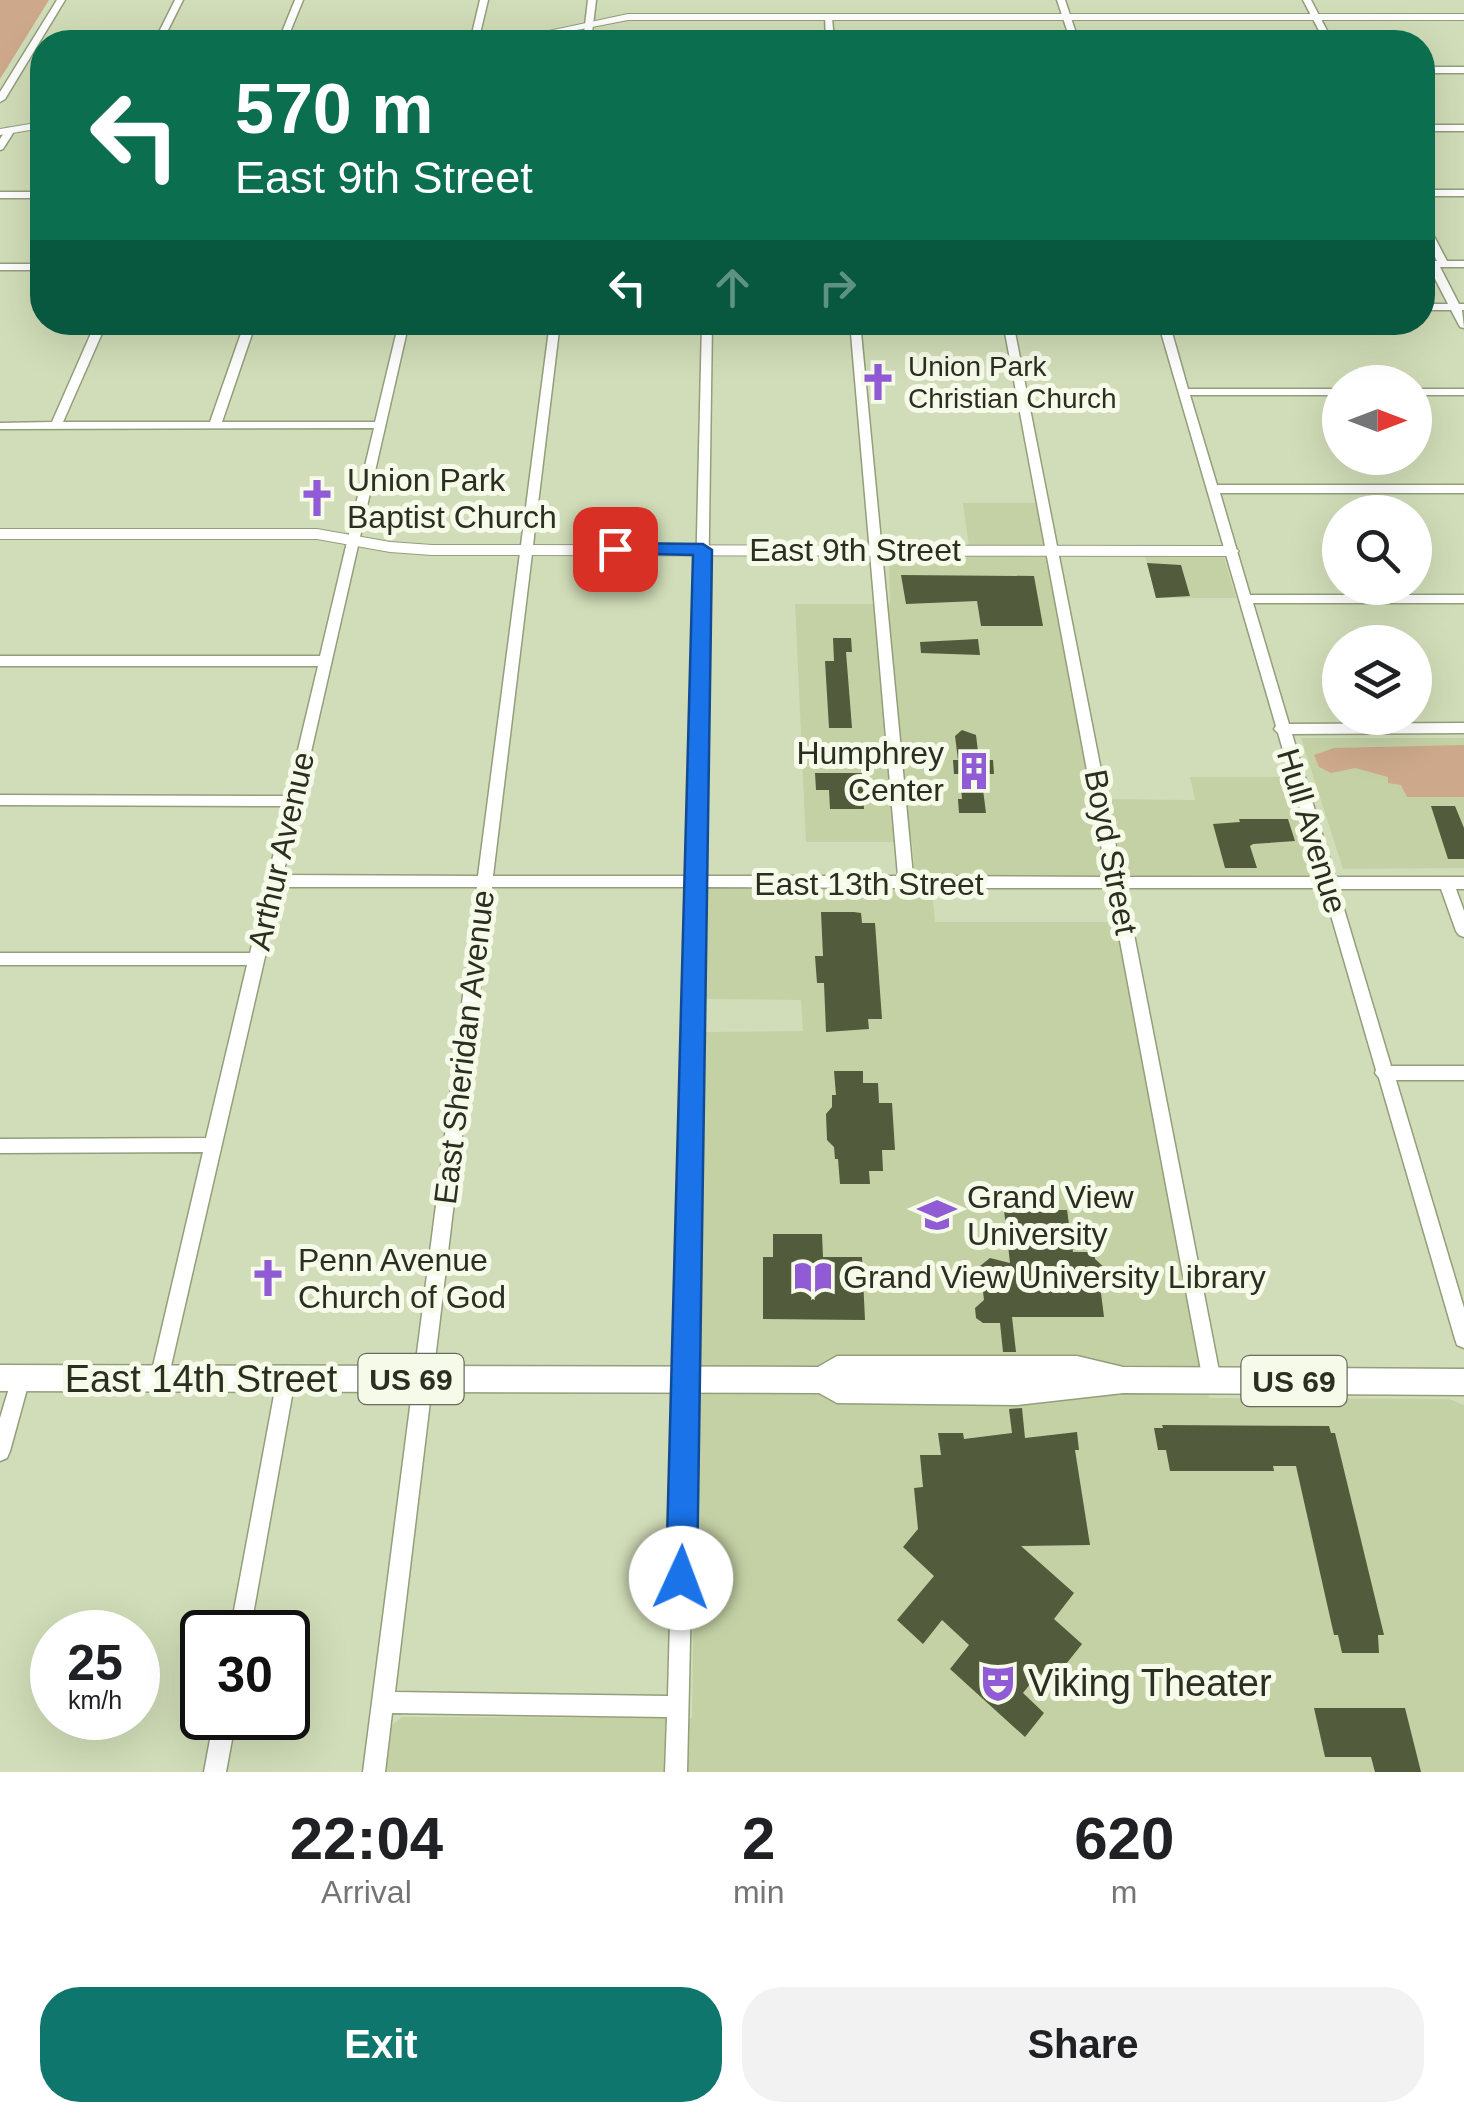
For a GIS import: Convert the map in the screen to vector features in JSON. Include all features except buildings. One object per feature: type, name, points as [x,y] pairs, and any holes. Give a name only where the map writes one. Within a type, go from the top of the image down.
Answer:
[{"type":"main road","name":"East 14th Street","points":[[10,1378],[822,1380],[837,1389],[1080,1389],[1123,1380],[1464,1382]]},
{"type":"street","points":[[43,30],[61,0]]},
{"type":"street","points":[[164,30],[179,0]]},
{"type":"street","points":[[287,30],[299,0]]},
{"type":"street","points":[[477,30],[484,0]]},
{"type":"street","points":[[589,30],[592,0]]},
{"type":"street","points":[[1060,0],[1071,30]]},
{"type":"street","points":[[1307,0],[1323,30]]},
{"type":"street","points":[[828,16],[829,30]]},
{"type":"street","points":[[555,30],[628,17],[1464,16]]},
{"type":"street","points":[[0,99],[30,50]]},
{"type":"street","points":[[1435,70],[1464,70]]},
{"type":"street","points":[[0,147],[5,131],[30,127]]},
{"type":"street","points":[[1435,128],[1464,128]]},
{"type":"street","points":[[1435,194],[1464,194]]},
{"type":"street","points":[[0,195],[30,195]]},
{"type":"street","points":[[1435,264],[1464,264]]},
{"type":"street","points":[[0,268],[30,267]]},
{"type":"street","points":[[1435,267],[1459,306],[1464,324]]},
{"type":"street","points":[[56,426],[96,335]]},
{"type":"street","points":[[215,426],[246,335]]},
{"type":"street","name":"Arthur Avenue","points":[[159,1379],[401,335]]},
{"type":"street","name":"East Sheridan Avenue","points":[[374,1772],[554,335]]},
{"type":"street","points":[[676,1772],[688,1380],[707,335]]},
{"type":"street","points":[[855,335],[906,884]]},
{"type":"street","name":"Boyd Street","points":[[1010,335],[1212,1381]]},
{"type":"street","name":"Hull Avenue","points":[[1167,335],[1464,1339]]},
{"type":"street","points":[[1184,392],[1322,392]]},
{"type":"street","points":[[1432,392],[1464,392]]},
{"type":"street","points":[[0,426],[380,425]]},
{"type":"street","points":[[1214,489],[1464,489]]},
{"type":"street","name":"East 9th Street","points":[[0,534],[300,534],[355,538],[410,549],[1232,551]]},
{"type":"street","points":[[1244,599],[1464,599]]},
{"type":"street","points":[[0,661],[325,661]]},
{"type":"street","points":[[1281,729],[1464,728]]},
{"type":"street","points":[[0,800],[293,801]]},
{"type":"street","name":"East 13th Street","points":[[274,881],[1464,884]]},
{"type":"street","points":[[1446,884],[1464,931]]},
{"type":"street","points":[[0,958],[256,959]]},
{"type":"street","points":[[1383,1073],[1464,1073]]},
{"type":"street","points":[[0,1146],[214,1145]]},
{"type":"street","points":[[0,1451],[10,1378]]},
{"type":"street","points":[[244,1610],[286,1379]]},
{"type":"street","points":[[382,1702],[677,1707]]},
{"type":"street","points":[[215,1772],[221,1740]]},
{"type":"shaded area","points":[[0,0],[49,0],[30,30],[0,79]]},
{"type":"shaded area","name":"Grand View University","points":[[963,503],[1038,503],[1047,550],[1222,551],[1236,598],[1156,598],[1145,555],[1048,555],[1095,799],[1195,800],[1190,777],[1289,777],[1319,875],[931,876],[935,922],[1118,922],[1209,1398],[1449,1399],[1464,1405],[1464,1772],[386,1772],[391,1726],[402,1717],[692,1718],[702,1032],[803,1031],[801,1000],[703,999],[704,893],[711,887],[916,887],[912,842],[806,842],[795,604],[890,604],[889,555],[970,554]]},
{"type":"shaded area","points":[[1301,738],[1464,738],[1464,868],[1343,869]]},
{"type":"shaded area","points":[[1464,745],[1464,797],[1407,797],[1401,785],[1388,783],[1388,777],[1355,768],[1331,773],[1319,767],[1314,755],[1334,748]]},
{"type":"place","name":"Union Park Christian Church","points":[[878,382]]},
{"type":"place","name":"Union Park Baptist Church","points":[[317,498]]},
{"type":"place","name":"Humphrey Center","points":[[974,771]]},
{"type":"place","name":"Grand View University","points":[[937,1215]]},
{"type":"place","name":"Grand View University Library","points":[[813,1277]]},
{"type":"place","name":"Penn Avenue Church of God","points":[[268,1278]]},
{"type":"place","name":"Viking Theater","points":[[998,1683]]},
{"type":"route","points":[[615,549],[703,550],[681,1578]]}]
